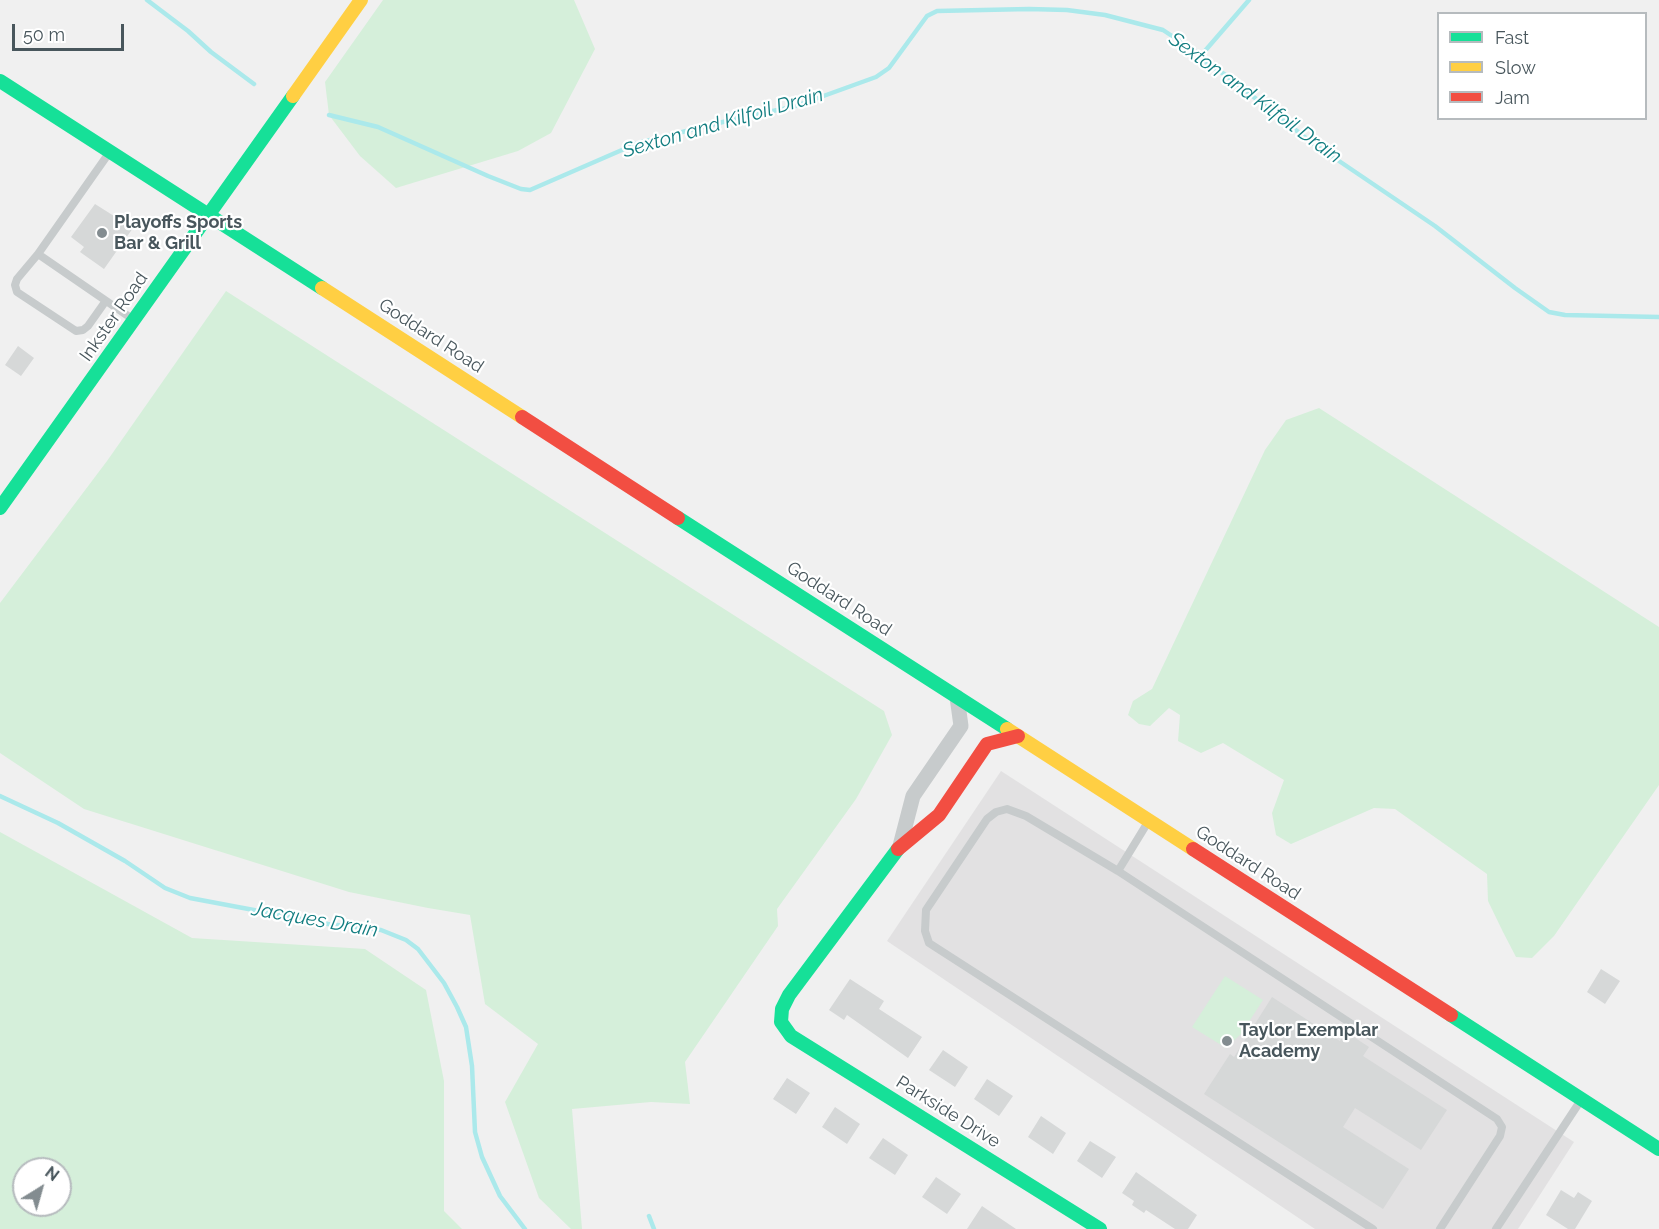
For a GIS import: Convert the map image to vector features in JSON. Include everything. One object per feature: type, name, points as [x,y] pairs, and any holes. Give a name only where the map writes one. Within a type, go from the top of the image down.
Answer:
[{"type":"main road","name":"Inkster Road","points":[[0,508],[361,0]]},
{"type":"main road","name":"Goddard Road","points":[[0,81],[1659,1149]]},
{"type":"main road","points":[[900,846],[939,815],[987,744],[1018,736]]},
{"type":"main road","name":"Parkside Drive","points":[[900,846],[789,995],[782,1009],[781,1022],[791,1036],[1100,1229]]},
{"type":"street","points":[[900,846],[913,796],[961,726],[957,697]]},
{"type":"lane","points":[[105,302],[88,326],[76,331],[17,292],[15,285],[17,279],[38,254],[110,152]]},
{"type":"lane","points":[[38,254],[134,320]]},
{"type":"lane","points":[[1373,1229],[929,942],[925,931],[926,910],[987,819],[996,812],[1007,809],[1026,816],[1118,871],[1497,1119],[1502,1127],[1500,1136],[1440,1229]]},
{"type":"lane","points":[[1118,871],[1149,820]]},
{"type":"lane","points":[[1496,1229],[1581,1099]]},
{"type":"shaded area","name":"Taylor Exemplar Academy","points":[[1001,771],[1574,1142],[1518,1229],[1315,1229],[887,941]]},
{"type":"green space","points":[[383,0],[574,0],[595,49],[551,133],[518,151],[396,188],[360,156],[329,115],[325,82]]},
{"type":"green space","points":[[226,291],[884,711],[892,735],[856,799],[777,909],[778,926],[685,1062],[690,1104],[651,1102],[572,1109],[582,1229],[571,1229],[539,1198],[505,1102],[538,1044],[485,1004],[470,915],[349,892],[84,809],[0,753],[0,603],[107,461]]},
{"type":"green space","points":[[1319,408],[1659,627],[1659,785],[1554,936],[1532,958],[1516,957],[1488,901],[1487,874],[1395,809],[1374,808],[1291,844],[1276,835],[1272,813],[1284,780],[1223,743],[1201,753],[1178,741],[1180,715],[1169,708],[1150,726],[1139,724],[1128,715],[1133,701],[1152,689],[1265,450],[1286,420]]},
{"type":"green space","points":[[0,832],[192,938],[365,949],[426,990],[444,1081],[444,1211],[462,1229],[0,1229]]},
{"type":"green space","points":[[1225,976],[1263,1000],[1241,1034],[1226,1048],[1192,1027]]},
{"type":"building","name":"Playoffs Sports Bar & Grill","points":[[95,204],[133,228],[104,269],[80,252],[84,247],[71,237]]},
{"type":"building","points":[[18,346],[34,358],[21,376],[5,365]]},
{"type":"building","points":[[1601,969],[1620,981],[1605,1004],[1587,992]]},
{"type":"building","points":[[850,979],[884,1001],[879,1009],[922,1037],[908,1058],[847,1015],[844,1020],[829,1010]]},
{"type":"building","points":[[1272,997],[1340,1041],[1346,1032],[1369,1047],[1363,1056],[1447,1110],[1421,1150],[1355,1108],[1343,1127],[1409,1169],[1383,1209],[1204,1094],[1230,1054],[1234,1057]]},
{"type":"building","points":[[943,1050],[968,1067],[955,1087],[929,1070]]},
{"type":"building","points":[[787,1078],[810,1093],[796,1114],[773,1099]]},
{"type":"building","points":[[987,1079],[1013,1096],[999,1116],[974,1099]]},
{"type":"building","points":[[835,1107],[860,1124],[847,1144],[822,1127]]},
{"type":"building","points":[[1041,1116],[1066,1133],[1053,1154],[1028,1137]]},
{"type":"building","points":[[883,1138],[908,1155],[895,1175],[869,1158]]},
{"type":"building","points":[[1090,1141],[1116,1157],[1102,1178],[1077,1161]]},
{"type":"building","points":[[1136,1172],[1197,1215],[1188,1229],[1175,1229],[1146,1210],[1144,1213],[1132,1205],[1134,1201],[1122,1193]]},
{"type":"building","points":[[936,1177],[961,1194],[947,1214],[922,1197]]},
{"type":"building","points":[[1561,1190],[1574,1198],[1578,1192],[1592,1201],[1575,1229],[1568,1229],[1546,1215]]},
{"type":"building","points":[[982,1206],[1016,1229],[967,1229]]},
{"type":"waterway","name":"Sexton and Kilfoil Drain","points":[[147,0],[254,84]]},
{"type":"waterway","points":[[1202,56],[1249,0]]},
{"type":"waterway","name":"Sexton and Kilfoil Drain","points":[[329,115],[378,127],[488,176],[521,189],[530,190],[638,143],[793,107],[876,77],[889,68],[927,16],[937,11],[1029,9],[1067,10],[1105,15],[1163,30],[1202,56],[1207,63],[1311,142],[1435,226],[1549,312],[1565,315],[1659,317]]},
{"type":"waterway","name":"Jacques Drain","points":[[0,796],[58,823],[125,861],[165,888],[190,898],[328,924],[381,930],[406,940],[418,949],[444,983],[466,1027],[472,1066],[475,1132],[482,1157],[500,1196],[525,1229]]},
{"type":"waterway","points":[[649,1216],[654,1229]]},
{"type":"traffic: fast","points":[[0,81],[322,288]]},
{"type":"traffic: fast","points":[[0,508],[293,96]]},
{"type":"traffic: fast","points":[[678,518],[1007,729]]},
{"type":"traffic: fast","points":[[898,849],[789,995],[782,1009],[781,1022],[791,1036],[1100,1229]]},
{"type":"traffic: fast","points":[[1451,1015],[1659,1149]]},
{"type":"traffic: slow","points":[[293,96],[361,0]]},
{"type":"traffic: slow","points":[[322,288],[522,417]]},
{"type":"traffic: slow","points":[[1007,729],[1193,849]]},
{"type":"traffic: jam","points":[[522,417],[678,518]]},
{"type":"traffic: jam","points":[[898,849],[939,815],[987,744],[1018,736]]},
{"type":"traffic: jam","points":[[1193,849],[1451,1015]]},
{"type":"place","name":"Playoffs Sports Bar & Grill","points":[[102,233]]},
{"type":"place","name":"Taylor Exemplar Academy","points":[[1227,1041]]}]
